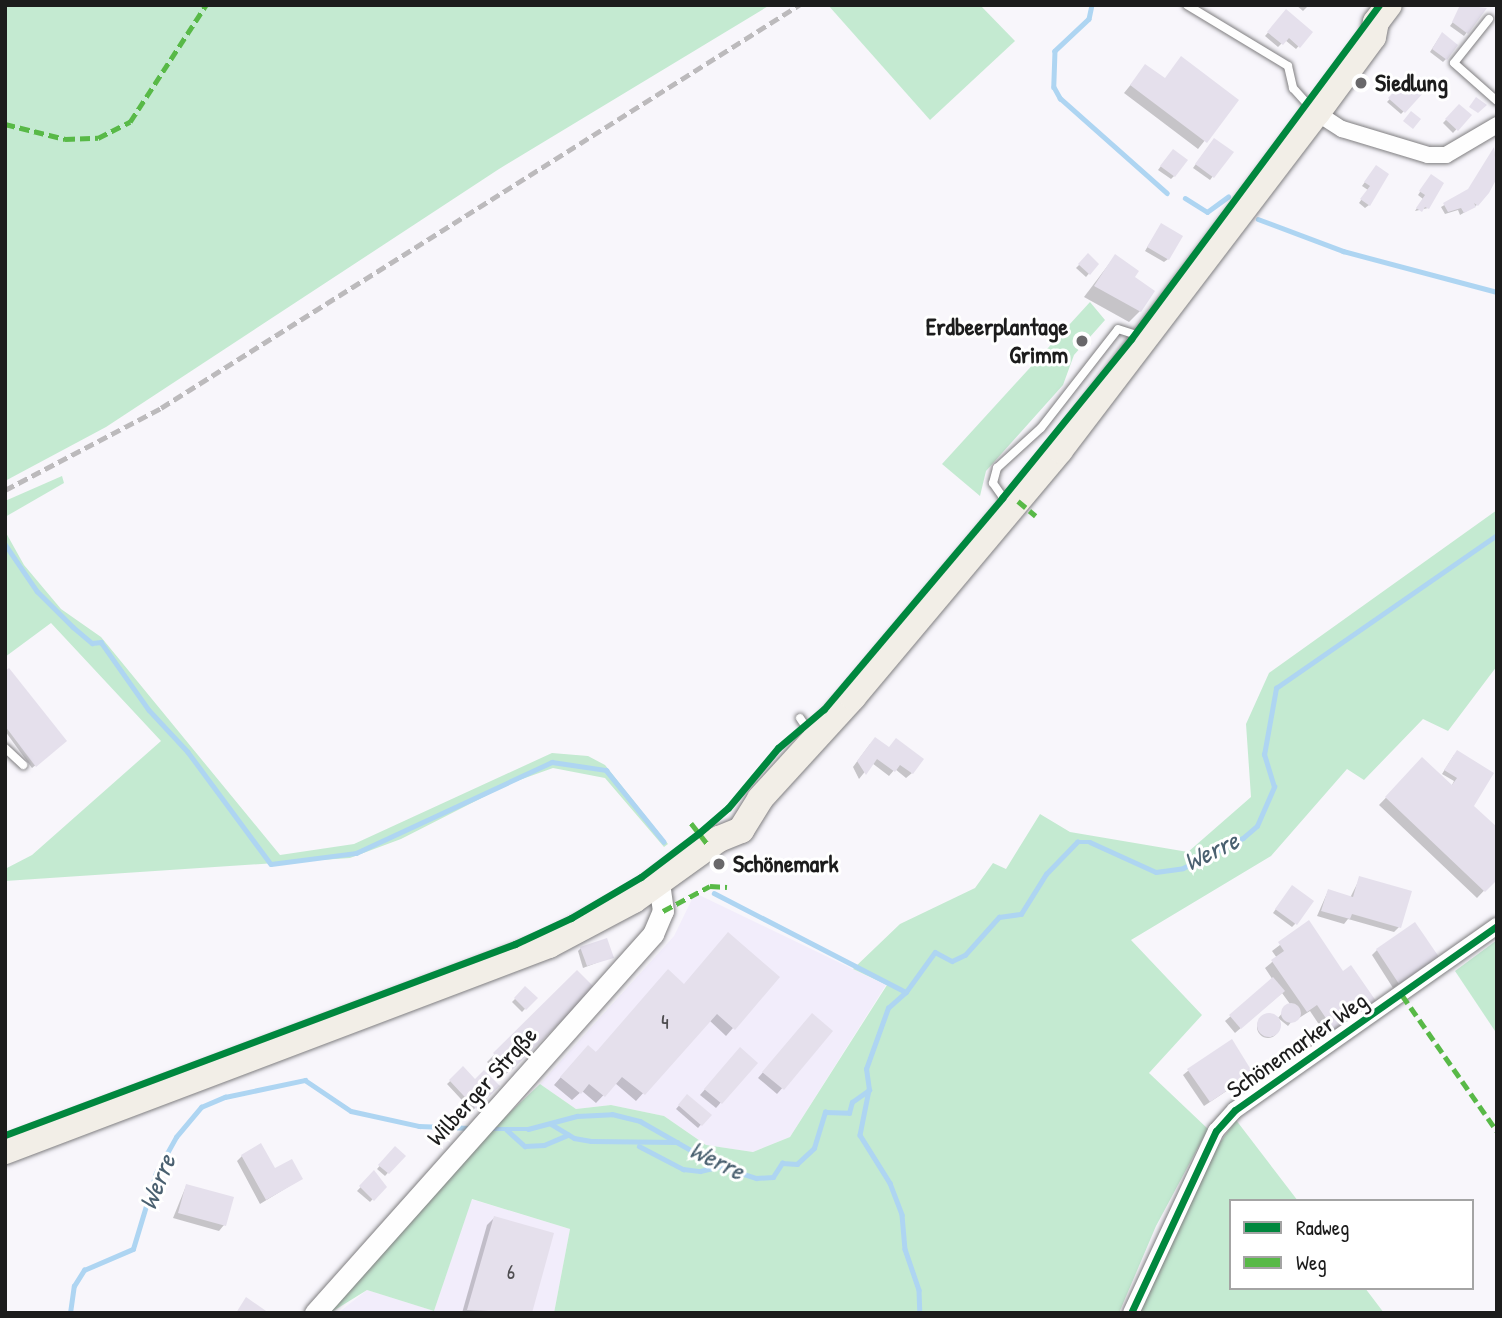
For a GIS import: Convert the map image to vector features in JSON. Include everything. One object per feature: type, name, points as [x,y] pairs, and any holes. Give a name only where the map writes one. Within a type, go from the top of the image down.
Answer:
[{"type":"main road","points":[[1373,37],[1376,22],[1389,5]]},
{"type":"main road","points":[[5,1151],[239,1056],[448,985],[577,932],[659,884],[719,839],[745,826],[760,799],[808,729],[863,674],[1012,508],[1145,339],[1215,237],[1317,113],[1373,37],[1387,29],[1400,5]]},
{"type":"street","points":[[1317,113],[1342,129],[1429,155],[1463,147],[1497,125]]},
{"type":"street","name":"Wilberger Straße","points":[[316,1313],[653,934],[663,911],[659,884]]},
{"type":"street","name":"Schönemarker Weg","points":[[1131,1313],[1216,1131],[1235,1110],[1497,926]]},
{"type":"lane","points":[[1187,5],[1288,65],[1293,88],[1317,113]]},
{"type":"lane","points":[[1489,19],[1454,63],[1497,101]]},
{"type":"lane","points":[[1012,508],[996,491],[993,474],[997,468],[1041,428],[1118,329],[1145,339]]},
{"type":"lane","points":[[5,748],[23,765]]},
{"type":"shaded area","points":[[695,893],[886,985],[790,1137],[753,1152],[706,1145],[664,1116],[611,1105],[576,1109],[540,1084],[674,936]]},
{"type":"shaded area","points":[[471,1199],[570,1229],[554,1313],[338,1313],[367,1290],[434,1311]]},
{"type":"green space","points":[[5,5],[770,5],[499,169],[106,427],[5,481]]},
{"type":"green space","points":[[828,5],[980,5],[1015,41],[930,120]]},
{"type":"green space","points":[[1090,302],[1105,320],[1074,355],[1063,385],[986,471],[980,496],[942,464]]},
{"type":"green space","points":[[62,476],[64,483],[5,517],[5,501]]},
{"type":"green space","points":[[1497,510],[1497,666],[1448,731],[1423,719],[1364,780],[1347,769],[1271,856],[1131,940],[1202,1015],[1149,1073],[1208,1129],[1156,1226],[1119,1313],[554,1313],[570,1229],[472,1199],[434,1311],[367,1290],[330,1313],[481,1140],[540,1084],[576,1109],[611,1105],[664,1116],[706,1145],[753,1152],[790,1137],[887,985],[853,969],[900,924],[975,888],[993,863],[1006,869],[1040,814],[1070,832],[1188,852],[1251,797],[1246,724],[1269,673]]},
{"type":"green space","points":[[5,531],[24,565],[61,609],[101,637],[280,855],[354,844],[552,753],[588,756],[605,765],[668,844],[664,847],[605,778],[553,768],[511,783],[401,839],[350,858],[5,881],[5,869],[32,855],[161,741],[51,623],[5,657]]},
{"type":"green space","points":[[1497,940],[1497,1034],[1455,971]]},
{"type":"green space","points":[[1236,1120],[1296,1199],[1229,1199],[1229,1290],[1367,1290],[1384,1313],[1137,1313],[1214,1151]]},
{"type":"building","points":[[1460,5],[1487,8],[1468,34],[1452,22]]},
{"type":"building","points":[[1286,9],[1313,32],[1300,48],[1289,38],[1283,45],[1267,32]]},
{"type":"building","points":[[1442,32],[1458,45],[1447,60],[1432,49]]},
{"type":"building","points":[[1181,56],[1239,100],[1207,143],[1130,85],[1145,64],[1165,78]]},
{"type":"building","points":[[1408,77],[1424,92],[1405,113],[1388,98]]},
{"type":"building","points":[[1476,97],[1487,105],[1478,113],[1469,107]]},
{"type":"building","points":[[1459,104],[1472,115],[1458,131],[1445,119]]},
{"type":"building","points":[[1411,111],[1421,119],[1413,129],[1403,121]]},
{"type":"building","points":[[1214,138],[1234,152],[1214,178],[1195,164]]},
{"type":"building","points":[[1494,147],[1497,178],[1489,193],[1478,206],[1474,203],[1476,207],[1464,213],[1461,208],[1448,212],[1443,203],[1468,189]]},
{"type":"building","points":[[1173,149],[1188,160],[1175,177],[1160,166]]},
{"type":"building","points":[[1376,165],[1389,174],[1370,206],[1360,199],[1370,186],[1364,182]]},
{"type":"building","points":[[1431,174],[1444,183],[1429,209],[1425,207],[1422,212],[1416,208],[1425,195],[1419,191]]},
{"type":"building","points":[[1161,223],[1183,236],[1169,260],[1147,247]]},
{"type":"building","points":[[1088,253],[1099,264],[1090,275],[1078,264]]},
{"type":"building","points":[[1115,254],[1139,271],[1135,277],[1155,291],[1141,312],[1094,286]]},
{"type":"building","points":[[9,668],[67,741],[36,767],[5,726],[5,671]]},
{"type":"building","points":[[875,737],[889,747],[896,738],[924,759],[913,774],[900,765],[895,772],[877,759],[866,775],[857,761]]},
{"type":"building","points":[[1457,750],[1494,773],[1474,806],[1497,827],[1497,880],[1485,892],[1385,797],[1422,757],[1452,785],[1457,778],[1444,770]]},
{"type":"building","points":[[1359,876],[1412,891],[1401,928],[1352,914],[1350,919],[1321,911],[1328,889],[1353,897]]},
{"type":"building","points":[[1292,885],[1314,901],[1297,925],[1275,909]]},
{"type":"building","points":[[1309,920],[1343,971],[1351,965],[1376,1001],[1334,1030],[1317,1005],[1307,1012],[1271,960],[1284,951],[1278,942]]},
{"type":"building","points":[[1415,922],[1439,957],[1399,984],[1376,949]]},
{"type":"building","points":[[728,932],[780,977],[735,1030],[717,1014],[645,1095],[622,1077],[605,1097],[589,1084],[581,1094],[560,1077],[588,1045],[596,1052],[668,969],[684,984]]},
{"type":"building","points":[[607,938],[614,958],[587,966],[580,947]]},
{"type":"building","points":[[577,970],[595,988],[511,1071],[493,1053]]},
{"type":"building","points":[[1273,977],[1285,991],[1241,1029],[1229,1015]]},
{"type":"building","points":[[525,986],[538,998],[526,1010],[514,998]]},
{"type":"building","points":[[1287,1003],[1295,1003],[1301,1013],[1295,1023],[1287,1023],[1281,1017],[1281,1009]]},
{"type":"building","points":[[812,1013],[833,1031],[784,1090],[762,1072]]},
{"type":"building","points":[[1269,1013],[1277,1017],[1281,1025],[1277,1033],[1269,1037],[1261,1033],[1257,1025],[1261,1017]]},
{"type":"building","points":[[1232,1039],[1253,1073],[1210,1102],[1187,1069]]},
{"type":"building","points":[[740,1047],[758,1063],[722,1104],[704,1089]]},
{"type":"building","points":[[463,1066],[475,1079],[484,1070],[500,1086],[476,1109],[449,1080]]},
{"type":"building","points":[[687,1094],[712,1115],[702,1126],[678,1105]]},
{"type":"building","points":[[261,1143],[275,1168],[292,1159],[303,1179],[266,1200],[241,1155]]},
{"type":"building","points":[[395,1146],[406,1156],[389,1174],[378,1165]]},
{"type":"building","points":[[374,1170],[387,1187],[374,1201],[359,1186]]},
{"type":"building","points":[[186,1184],[234,1197],[226,1226],[178,1213]]},
{"type":"building","points":[[494,1216],[554,1233],[532,1313],[467,1310]]},
{"type":"building","points":[[246,1297],[269,1313],[236,1313]]},
{"type":"waterway","points":[[1092,5],[1089,19],[1055,51],[1054,87],[1060,98],[1167,193]]},
{"type":"waterway","points":[[1185,198],[1207,212],[1228,197]]},
{"type":"waterway","points":[[1258,219],[1343,251],[1497,292]]},
{"type":"waterway","name":"Werre","points":[[490,1129],[528,1129],[577,1116],[612,1114],[640,1121],[719,1166],[756,1178],[773,1177],[782,1163],[797,1164],[814,1148],[825,1112],[849,1113],[852,1102],[869,1090],[866,1069],[888,1008],[906,992],[935,952],[952,961],[965,955],[999,917],[1021,914],[1046,874],[1077,842],[1090,842],[1156,872],[1183,868],[1243,838],[1257,826],[1274,787],[1264,755],[1276,688],[1497,535]]},
{"type":"waterway","points":[[5,544],[37,591],[92,643],[101,642],[149,710],[188,752],[271,864],[356,853],[552,762],[606,770],[664,842]]},
{"type":"waterway","points":[[714,893],[906,992]]},
{"type":"waterway","name":"Werre","points":[[70,1313],[74,1286],[84,1270],[133,1249],[156,1173],[176,1137],[201,1107],[225,1097],[305,1080],[351,1111],[419,1126],[470,1128]]},
{"type":"waterway","points":[[869,1090],[860,1135],[890,1183],[902,1215],[905,1249],[919,1290],[920,1313]]},
{"type":"waterway","points":[[551,1124],[574,1138],[591,1141],[677,1142]]},
{"type":"waterway","points":[[507,1130],[525,1146],[544,1145],[568,1135]]},
{"type":"waterway","points":[[639,1146],[683,1169],[700,1171],[718,1167]]},
{"type":"railway","points":[[5,490],[161,408],[799,5]]},
{"type":"marked path","points":[[5,124],[65,139],[98,138],[130,122],[206,5]]},
{"type":"marked path","points":[[1018,501],[1036,516]]},
{"type":"marked path","points":[[691,823],[709,846]]},
{"type":"marked path","points":[[663,911],[710,886],[727,887]]},
{"type":"marked path","points":[[1402,995],[1497,1131]]},
{"type":"cycle path","points":[[5,1135],[515,944],[571,918],[641,877],[699,833],[728,808],[778,748],[824,709],[1002,498],[1131,339],[1379,5]]},
{"type":"cycle path","points":[[1131,1313],[1216,1131],[1235,1110],[1497,926]]},
{"type":"place","name":"Siedlung","points":[[1361,83]]},
{"type":"place","name":"Erdbeerplantage Grimm","points":[[1082,341]]},
{"type":"place","name":"Schönemark","points":[[719,864]]}]
